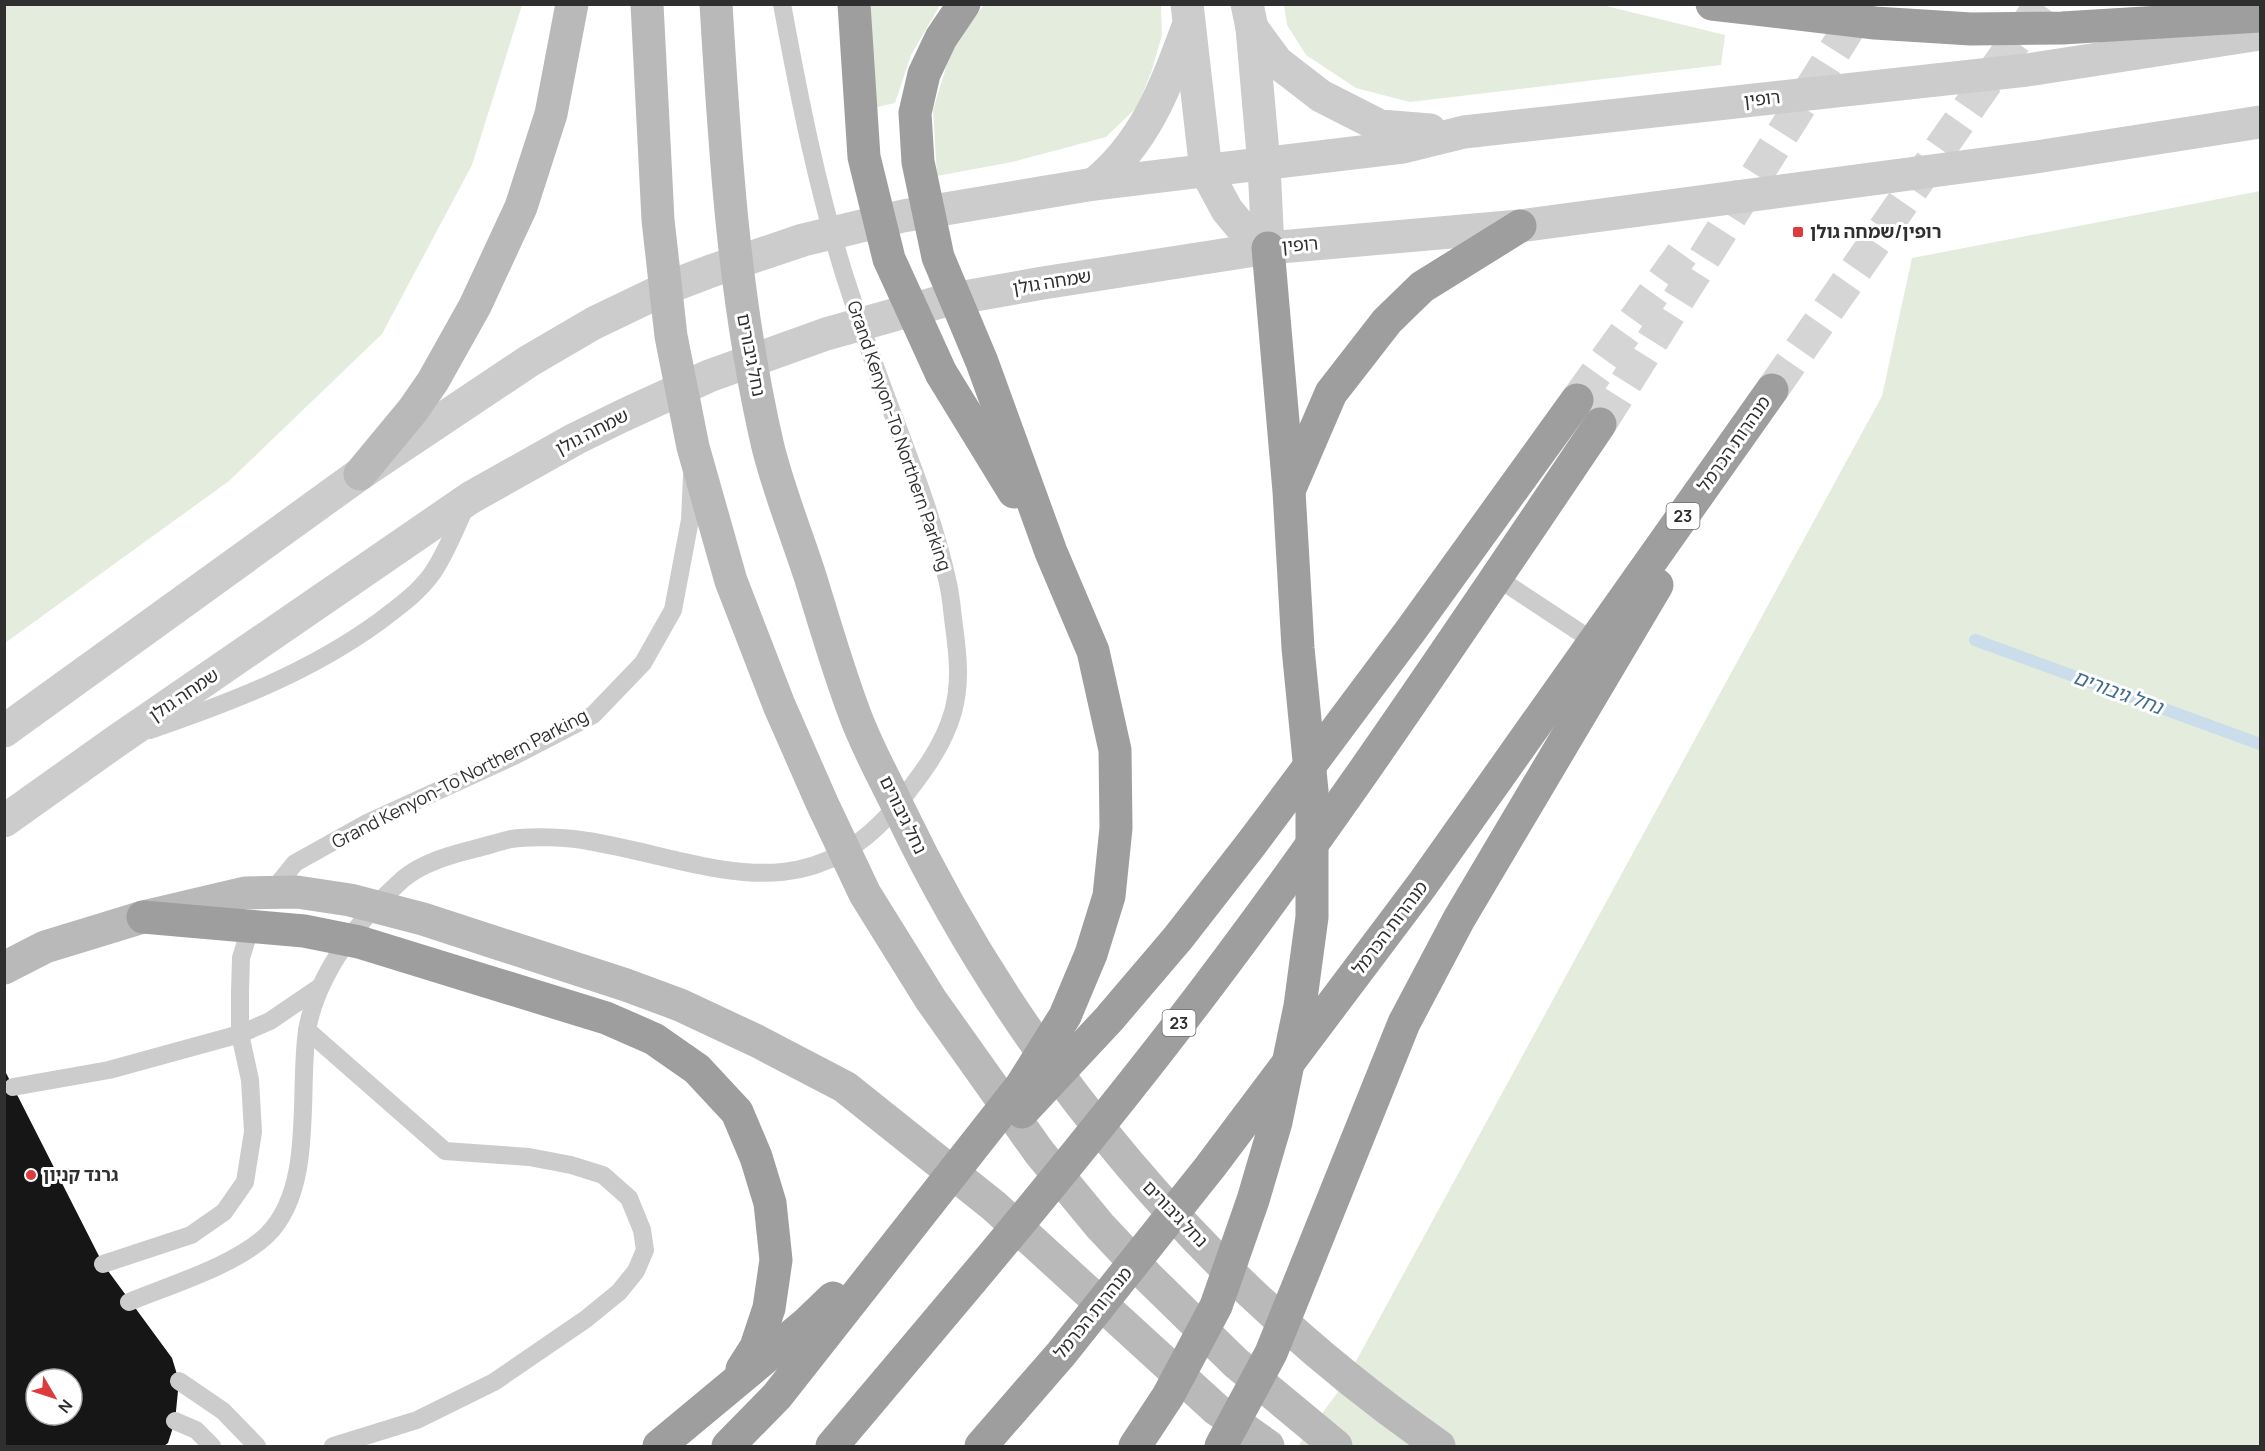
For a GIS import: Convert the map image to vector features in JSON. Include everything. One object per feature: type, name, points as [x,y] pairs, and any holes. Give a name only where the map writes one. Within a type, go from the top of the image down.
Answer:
[{"type":"highway","points":[[854,4],[864,157],[890,259],[942,373],[1051,552]]},
{"type":"highway","points":[[728,1446],[777,1396],[1021,1086],[1065,1016],[1091,954],[1109,896],[1116,828],[1115,750],[1093,651],[1051,552],[982,362],[938,257],[918,162],[915,113],[924,74],[963,4]]},
{"type":"highway","points":[[1712,4],[1875,23],[1971,28],[2062,28],[2260,16]]},
{"type":"highway","points":[[1289,491],[1331,393],[1387,321],[1422,287],[1520,226]]},
{"type":"highway","points":[[1135,1446],[1167,1396],[1216,1306],[1253,1200],[1276,1122],[1300,1006],[1312,917],[1312,791],[1298,648],[1289,491],[1268,248]]},
{"type":"highway","name":"מנהרות הכרמל","points":[[981,1446],[1061,1354],[1224,1148],[1422,885],[1772,390],[1459,919],[1404,1023],[1272,1353],[1221,1446]]},
{"type":"highway","points":[[659,1446],[807,1323],[999,1137],[1109,1019],[1178,938],[1252,843],[1411,630],[1577,400]]},
{"type":"highway","name":"23","points":[[832,1446],[1156,1054],[1369,766],[1600,424]]},
{"type":"highway","points":[[143,917],[304,931],[359,942],[606,1018],[654,1039],[698,1069],[737,1113],[756,1157],[770,1203],[776,1260],[769,1308],[756,1347],[690,1446]]},
{"type":"main road","points":[[360,474],[433,381],[475,306],[521,207],[551,114],[572,4]]},
{"type":"main road","points":[[647,4],[658,220],[671,336],[693,447],[731,581],[779,705],[865,894],[931,1000],[1039,1152],[1100,1226],[1149,1278],[1236,1363],[1336,1446]]},
{"type":"main road","name":"נחל גיבורים","points":[[716,4],[728,195],[742,306],[769,449],[855,715],[920,851],[976,954],[1006,1001],[1077,1101],[1146,1185],[1256,1297],[1393,1414],[1439,1446]]},
{"type":"main road","points":[[4,968],[45,947],[143,917],[245,893],[297,892],[350,900],[423,919],[626,985],[680,1005],[757,1041],[845,1087],[994,1206],[1216,1409],[1268,1446]]},
{"type":"street","points":[[1094,183],[1115,167],[1145,124],[1169,77],[1187,14]]},
{"type":"street","points":[[1187,14],[1206,171],[1227,210],[1242,228],[1268,248]]},
{"type":"street","points":[[1249,16],[1264,165],[1268,248]]},
{"type":"street","points":[[1249,16],[1277,62],[1321,96],[1380,126],[1464,132]]},
{"type":"street","name":"רופין","points":[[1264,165],[1403,147],[1464,132],[2027,70],[2260,34]]},
{"type":"street","name":"רופין","points":[[1268,248],[1520,226],[2036,157],[2260,122]]},
{"type":"street","points":[[4,731],[360,474],[529,361],[594,323],[669,287],[803,240],[903,216],[1094,183],[1264,165]]},
{"type":"street","name":"שמחה גולן","points":[[4,821],[470,498],[575,439],[709,376],[826,333],[947,300],[1268,248]]},
{"type":"lane","name":"Grand Kenyon-To Northern Parking","points":[[129,1302],[242,1255],[270,1233],[289,1205],[302,1132],[308,1030],[320,987],[326,973],[363,921],[406,876],[446,856],[515,838],[583,839],[743,873],[777,874],[810,867],[837,857],[863,839],[891,813],[938,750],[953,711],[960,669],[948,580],[916,477],[845,276],[817,178],[782,4]]},
{"type":"lane","name":"Grand Kenyon-To Northern Parking","points":[[103,1264],[191,1235],[224,1212],[245,1182],[253,1131],[250,1080],[240,1034],[241,958],[256,910],[295,863],[365,824],[516,755],[593,715],[643,663],[673,610],[690,520],[693,447]]},
{"type":"lane","points":[[115,742],[224,705],[279,681],[352,641],[407,600],[431,575],[470,498]]},
{"type":"lane","points":[[1496,578],[1593,641]]},
{"type":"lane","name":"Grand Kenyon-To Northern Parking","points":[[240,1034],[270,1021],[320,987]]},
{"type":"lane","points":[[308,1030],[445,1151],[529,1157],[571,1165],[603,1175],[629,1197],[642,1230],[645,1250],[636,1271],[619,1292],[586,1318],[494,1382],[417,1420],[333,1446]]},
{"type":"lane","points":[[13,1087],[109,1070],[240,1034]]},
{"type":"lane","points":[[179,1382],[223,1411],[257,1446]]},
{"type":"lane","points":[[175,1421],[196,1430],[212,1446]]},
{"type":"shaded area","points":[[5,4],[522,5],[472,165],[382,334],[229,481],[5,643]]},
{"type":"shaded area","points":[[868,5],[940,5],[911,55],[895,103],[873,108]]},
{"type":"shaded area","points":[[984,5],[1161,5],[1162,35],[1151,73],[1137,107],[1106,137],[1012,162],[937,176],[933,110],[952,48]]},
{"type":"shaded area","points":[[1284,5],[1602,5],[1725,35],[1721,65],[1410,102],[1356,88],[1306,55],[1287,25]]},
{"type":"shaded area","points":[[2260,191],[2260,1446],[1298,1446],[1343,1385],[1882,396],[1912,258]]},
{"type":"building","name":"גרנד קניון","points":[[4,1069],[103,1264],[172,1358],[179,1381],[175,1421],[168,1443],[164,1446],[4,1446]]},
{"type":"waterway","name":"נחל גיבורים","points":[[1975,640],[2260,744]]},
{"type":"tunnel","points":[[1600,424],[1864,4]]},
{"type":"tunnel","points":[[1772,390],[2041,4]]},
{"type":"tunnel","points":[[1577,400],[1687,247]]},
{"type":"place","name":"רופין/שמחה גולן","points":[[1798,232]]},
{"type":"place","name":"גרנד קניון","points":[[31,1175]]}]
